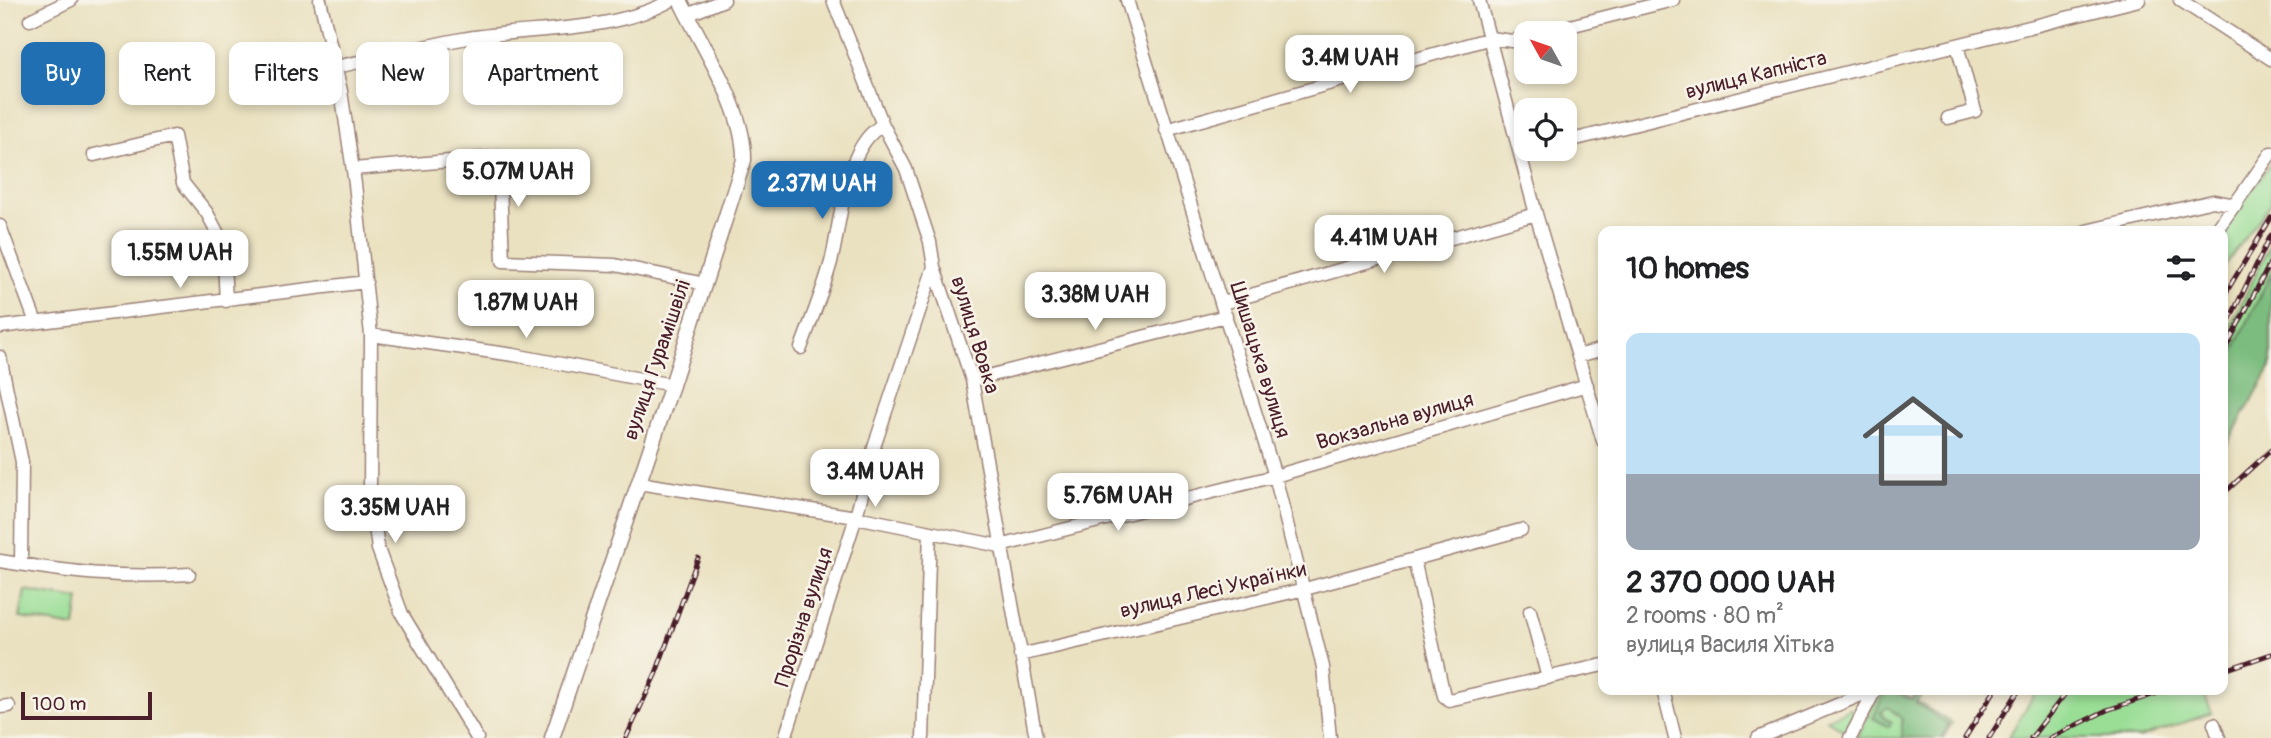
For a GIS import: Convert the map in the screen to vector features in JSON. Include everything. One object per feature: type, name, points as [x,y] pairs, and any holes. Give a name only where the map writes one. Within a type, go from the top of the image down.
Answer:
[{"type":"main road","name":"вулиця Гурамішвілі","points":[[552,738],[672,385],[744,160],[744,148],[735,113],[680,0]]},
{"type":"street","points":[[30,20],[71,0]]},
{"type":"street","points":[[320,0],[330,42]]},
{"type":"street","points":[[342,66],[462,39],[598,23],[643,12],[672,0]]},
{"type":"street","points":[[687,15],[724,0]]},
{"type":"street","name":"вулиця Вовка","points":[[833,0],[883,125],[906,169],[930,242],[934,268],[972,380],[1036,738]]},
{"type":"street","name":"Шишацька вулиця","points":[[1127,0],[1275,477],[1323,667],[1330,738]]},
{"type":"street","points":[[1479,0],[1514,129]]},
{"type":"street","points":[[1577,24],[1673,0]]},
{"type":"street","name":"вулиця Капніста","points":[[1577,139],[2139,0]]},
{"type":"street","points":[[2180,0],[2271,59]]},
{"type":"street","points":[[1166,130],[1491,38],[1514,40]]},
{"type":"street","points":[[1948,118],[1975,111],[1957,45]]},
{"type":"street","points":[[342,101],[354,169],[371,335],[370,489],[378,549],[402,614],[477,738]]},
{"type":"street","points":[[801,348],[831,262],[849,175],[869,136],[883,125]]},
{"type":"street","points":[[94,155],[174,136],[183,183],[207,213],[223,243],[226,301]]},
{"type":"street","points":[[2220,226],[2271,153]]},
{"type":"street","points":[[354,169],[499,157],[503,261],[615,265],[705,284]]},
{"type":"street","points":[[1522,161],[1598,424]]},
{"type":"street","points":[[2107,226],[2213,201],[2236,205]]},
{"type":"street","points":[[972,380],[1225,310],[1536,214]]},
{"type":"street","points":[[0,226],[35,320]]},
{"type":"street","name":"Прорізна вулиця","points":[[785,738],[856,517],[874,444],[934,268]]},
{"type":"street","points":[[0,327],[35,320],[226,301],[366,282]]},
{"type":"street","points":[[371,335],[514,355],[672,385]]},
{"type":"street","points":[[1578,356],[1598,350]]},
{"type":"street","points":[[0,357],[22,462],[21,564]]},
{"type":"street","name":"Вокзальна вулиця","points":[[638,483],[856,517],[1000,546],[1275,477],[1587,385]]},
{"type":"street","name":"вулиця Лесі Українки","points":[[1020,655],[1305,589],[1521,530]]},
{"type":"street","points":[[923,738],[930,532]]},
{"type":"street","points":[[1414,559],[1446,698],[1452,700],[1598,666]]},
{"type":"street","points":[[0,561],[79,575],[140,578],[189,574]]},
{"type":"street","points":[[1530,611],[1548,678]]},
{"type":"street","points":[[1664,695],[1675,738]]},
{"type":"street","points":[[1758,738],[1862,695]]},
{"type":"street","points":[[1850,738],[1872,695]]},
{"type":"street","points":[[2214,724],[2219,738]]},
{"type":"green space","points":[[2271,162],[2271,203],[2228,261],[2227,226]]},
{"type":"green space","points":[[2271,243],[2271,287],[2228,376],[2228,331]]},
{"type":"green space","points":[[2271,273],[2271,367],[2228,442],[2228,362]]},
{"type":"green space","points":[[25,590],[79,599],[75,627],[20,618]]},
{"type":"green space","points":[[1879,695],[1905,695],[1912,699],[1915,695],[1921,695],[1917,702],[1952,723],[1943,738],[1856,738]]},
{"type":"green space","points":[[1902,695],[1912,700],[1916,695],[1920,695],[1916,703],[1949,725],[1941,738],[1902,738],[1902,719],[1888,707],[1881,712],[1884,718],[1892,722],[1889,727],[1873,718],[1883,696]]},
{"type":"green space","points":[[2034,695],[2204,695],[2212,713],[2139,738],[2008,738]]},
{"type":"green space","points":[[1850,709],[1856,714],[1849,727],[1842,730],[1827,719]]},
{"type":"railway","points":[[2228,289],[2271,218]]},
{"type":"railway","points":[[2228,323],[2271,235]]},
{"type":"railway","points":[[2228,344],[2271,262]]},
{"type":"railway","points":[[2228,489],[2271,450]]},
{"type":"railway","points":[[626,738],[656,673],[698,558]]},
{"type":"railway","points":[[2228,669],[2271,654]]},
{"type":"railway","points":[[1965,738],[1992,695]]},
{"type":"railway","points":[[1989,738],[2016,695]]},
{"type":"railway","points":[[2031,738],[2064,695]]},
{"type":"railway","points":[[2050,738],[2107,710],[2152,695]]}]
